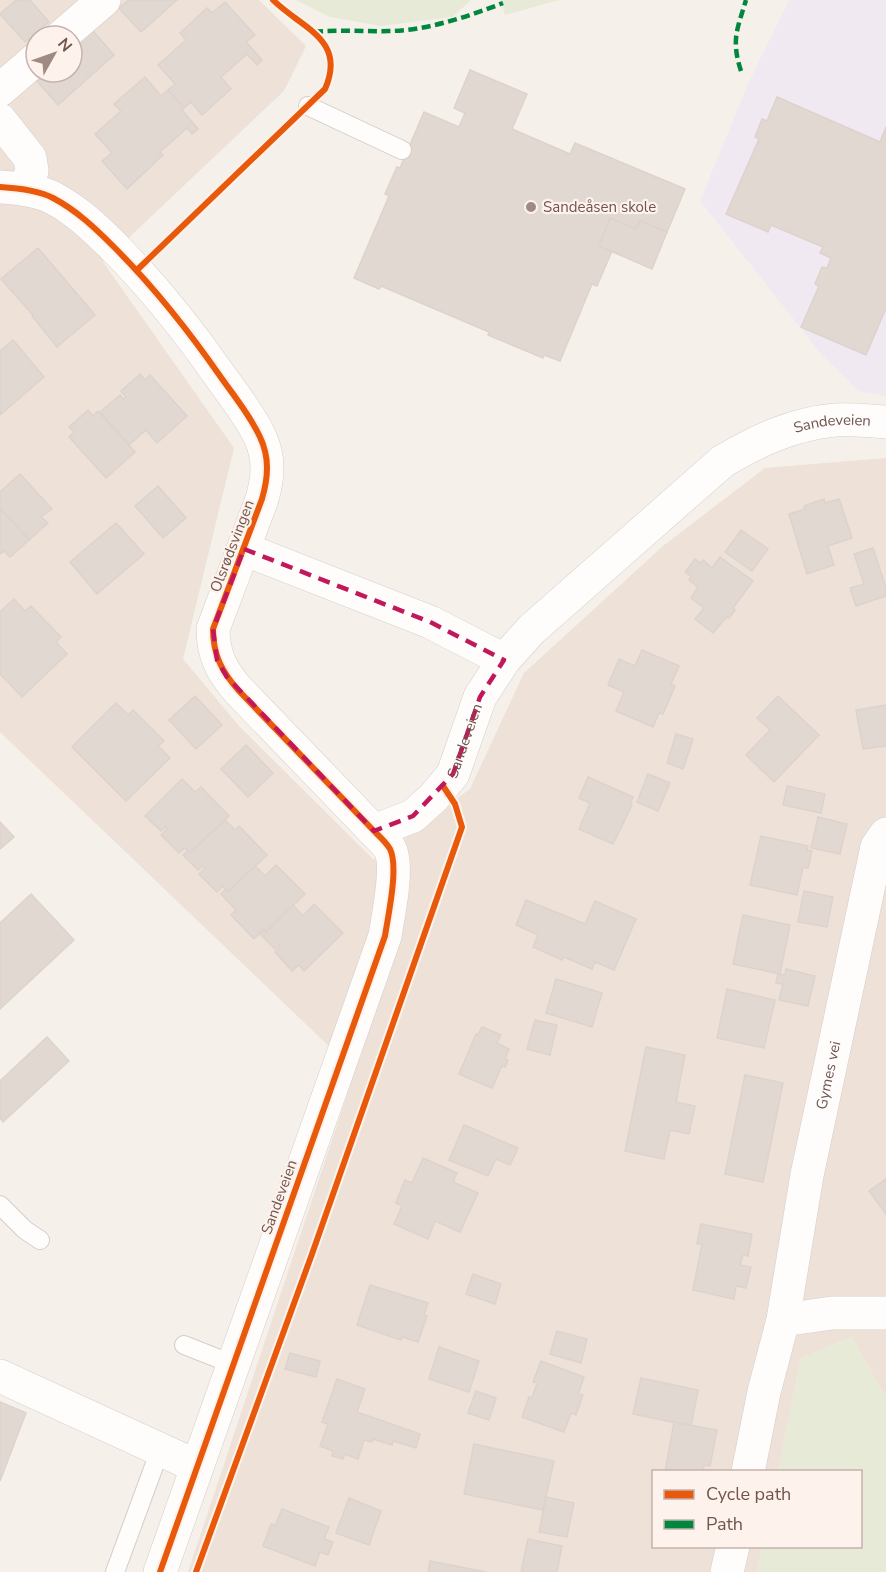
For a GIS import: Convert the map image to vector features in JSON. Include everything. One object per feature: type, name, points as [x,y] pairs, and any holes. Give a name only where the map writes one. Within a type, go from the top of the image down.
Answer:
[{"type":"street","points":[[76,24],[104,0]]},
{"type":"street","points":[[0,90],[24,69]]},
{"type":"street","name":"Olsrødsvingen","points":[[0,120],[30,159],[32,171],[12,188]]},
{"type":"street","name":"Olsrødsvingen","points":[[12,188],[51,196],[72,209],[97,231],[137,270],[200,348],[246,411],[261,438],[267,459],[268,479],[213,629],[213,645],[217,660],[226,677],[374,831]]},
{"type":"street","name":"Sandeveien","points":[[159,1572],[385,936],[392,897],[393,860],[390,848],[374,831],[413,816],[434,797],[453,774],[480,697],[504,660],[532,629],[723,461],[757,441],[791,428],[836,420],[886,422]]},
{"type":"street","points":[[243,549],[430,622],[504,660]]},
{"type":"street","name":"Gymes vei","points":[[748,1470],[764,1392],[783,1320],[809,1164],[877,847],[886,834]]},
{"type":"street","points":[[783,1320],[832,1313],[886,1312]]},
{"type":"street","points":[[0,1376],[196,1466]]},
{"type":"street","points":[[727,1572],[733,1548]]},
{"type":"lane","points":[[308,106],[402,150]]},
{"type":"lane","points":[[0,1206],[25,1230],[40,1240]]},
{"type":"lane","points":[[184,1345],[232,1364]]},
{"type":"lane","points":[[115,1572],[160,1450]]},
{"type":"highlighted area","points":[[244,549],[430,622],[504,660],[480,697],[453,774],[413,816],[374,831],[227,677],[217,660],[213,629]]},
{"type":"shaded area","points":[[0,0],[259,0],[306,46],[284,91],[103,262],[234,448],[183,659],[239,726],[374,860],[470,789],[524,673],[663,546],[765,468],[886,458],[886,1398],[852,1337],[801,1358],[778,1470],[652,1470],[652,1548],[762,1548],[757,1572],[188,1572],[355,1071],[0,732]]},
{"type":"shaded area","points":[[789,0],[886,0],[886,396],[859,391],[822,355],[700,201],[747,86]]},
{"type":"green space","points":[[296,0],[471,0],[452,17],[381,26],[330,17]]},
{"type":"green space","points":[[501,0],[559,0],[505,15]]},
{"type":"green space","points":[[852,1337],[886,1398],[886,1572],[757,1572],[762,1548],[862,1548],[862,1470],[778,1470],[801,1358]]},
{"type":"building","points":[[16,0],[30,0],[49,22],[47,24],[24,24],[24,41],[0,14]]},
{"type":"building","points":[[129,0],[177,0],[141,32],[119,8]]},
{"type":"building","points":[[225,2],[255,35],[246,42],[262,60],[257,65],[247,54],[221,77],[231,89],[202,115],[191,102],[184,108],[168,90],[175,84],[158,65],[186,40],[180,33],[207,8],[212,13]]},
{"type":"building","points":[[93,31],[114,55],[84,82],[84,39]]},
{"type":"building","name":"Sandeåsen skole","points":[[470,70],[527,94],[512,129],[570,154],[575,143],[685,189],[667,232],[640,221],[636,229],[610,218],[599,246],[612,251],[597,286],[592,284],[560,361],[544,355],[543,358],[488,335],[489,332],[381,286],[379,289],[354,278],[389,196],[385,194],[397,167],[400,168],[424,112],[459,127],[465,113],[454,108]]},
{"type":"building","points":[[145,77],[161,96],[168,90],[198,129],[192,134],[187,128],[160,152],[163,155],[127,189],[102,161],[112,153],[95,134],[121,111],[114,104]]},
{"type":"building","points":[[40,84],[82,84],[58,105]]},
{"type":"building","points":[[777,97],[880,142],[886,127],[886,308],[866,355],[801,327],[819,286],[815,284],[822,267],[827,268],[831,258],[820,253],[823,247],[771,225],[768,232],[726,214],[759,139],[755,137],[762,119],[767,121]]},
{"type":"building","points":[[610,218],[636,229],[640,221],[667,232],[652,269],[599,246]]},
{"type":"building","points":[[38,248],[95,315],[57,347],[33,315],[1,279]]},
{"type":"building","points":[[13,340],[44,377],[0,415],[0,351]]},
{"type":"building","points":[[140,374],[145,380],[150,375],[187,416],[157,443],[146,430],[129,445],[100,412],[120,395],[123,399],[126,397],[121,391]]},
{"type":"building","points":[[88,410],[93,416],[98,411],[135,452],[106,478],[69,437],[74,432],[69,427]]},
{"type":"building","points":[[20,474],[52,509],[41,517],[48,523],[29,540],[0,508],[0,492]]},
{"type":"building","points":[[158,486],[186,518],[163,538],[135,506]]},
{"type":"building","points":[[824,499],[825,503],[839,499],[852,538],[828,546],[834,565],[807,574],[789,514]]},
{"type":"building","points":[[0,508],[29,540],[10,557],[4,551],[0,554]]},
{"type":"building","points":[[116,523],[144,554],[97,594],[70,562]]},
{"type":"building","points":[[741,530],[768,549],[752,571],[725,552]]},
{"type":"building","points":[[873,548],[886,588],[886,596],[856,606],[850,588],[864,584],[854,554]]},
{"type":"building","points":[[720,557],[753,581],[733,608],[735,610],[729,618],[727,617],[713,633],[695,619],[704,608],[691,598],[698,587],[689,580],[691,576],[685,572],[695,559],[700,563],[703,560],[712,568]]},
{"type":"building","points":[[14,599],[25,611],[31,606],[61,637],[56,642],[67,654],[22,697],[0,674],[0,612]]},
{"type":"building","points":[[642,650],[679,666],[671,684],[675,686],[663,714],[659,713],[653,727],[616,711],[624,692],[608,685],[619,659],[635,666]]},
{"type":"building","points":[[195,696],[222,725],[196,749],[169,720]]},
{"type":"building","points":[[778,696],[819,735],[774,782],[746,755],[770,730],[757,718]]},
{"type":"building","points":[[116,703],[128,715],[133,710],[164,741],[158,746],[170,758],[126,801],[72,747]]},
{"type":"building","points":[[886,705],[886,746],[863,749],[856,710]]},
{"type":"building","points":[[676,734],[693,739],[683,769],[667,763]]},
{"type":"building","points":[[246,745],[273,773],[248,797],[221,769]]},
{"type":"building","points":[[648,774],[670,783],[658,811],[637,802]]},
{"type":"building","points":[[588,777],[633,797],[630,804],[632,805],[613,844],[579,829],[590,803],[579,798]]},
{"type":"building","points":[[182,779],[195,792],[201,787],[229,816],[190,853],[185,848],[179,853],[161,835],[167,829],[165,827],[161,831],[145,816]]},
{"type":"building","points":[[787,786],[825,794],[821,813],[783,805]]},
{"type":"building","points":[[818,817],[847,824],[840,854],[811,848]]},
{"type":"building","points":[[225,820],[235,830],[239,826],[267,855],[228,892],[223,886],[217,892],[199,874],[205,868],[203,866],[198,870],[183,855],[188,851],[190,853]]},
{"type":"building","points":[[0,822],[14,837],[0,849]]},
{"type":"building","points":[[761,836],[808,846],[807,850],[812,851],[808,868],[803,867],[797,895],[750,885]]},
{"type":"building","points":[[276,865],[305,894],[266,932],[264,929],[254,939],[231,915],[236,910],[221,894],[226,889],[228,892],[255,866],[265,876]]},
{"type":"building","points":[[804,891],[833,897],[827,927],[798,922]]},
{"type":"building","points":[[31,894],[74,940],[0,1009],[0,923]]},
{"type":"building","points":[[526,900],[585,924],[595,901],[636,919],[614,970],[595,962],[592,969],[564,957],[562,960],[533,947],[538,935],[516,925]]},
{"type":"building","points":[[314,904],[343,933],[304,971],[299,965],[292,971],[275,952],[280,947],[279,945],[275,949],[260,934],[264,929],[266,932],[293,905],[303,916]]},
{"type":"building","points":[[743,915],[790,925],[780,974],[733,964]]},
{"type":"building","points":[[786,969],[815,976],[808,1006],[779,1000],[783,984],[776,983],[778,974],[785,975]]},
{"type":"building","points":[[556,979],[602,993],[592,1027],[546,1013]]},
{"type":"building","points":[[727,989],[775,1000],[764,1048],[717,1038]]},
{"type":"building","points":[[535,1020],[557,1025],[550,1055],[527,1049]]},
{"type":"building","points":[[482,1027],[501,1035],[497,1043],[509,1049],[505,1067],[502,1066],[492,1088],[459,1074],[476,1034],[478,1035]]},
{"type":"building","points":[[47,1037],[69,1061],[3,1122],[0,1118],[0,1081]]},
{"type":"building","points":[[646,1047],[685,1055],[676,1102],[695,1106],[689,1134],[670,1130],[664,1159],[625,1151]]},
{"type":"building","points":[[745,1075],[783,1083],[763,1182],[725,1174]]},
{"type":"building","points":[[464,1125],[518,1148],[510,1165],[496,1159],[488,1176],[449,1160]]},
{"type":"building","points":[[423,1158],[457,1173],[453,1182],[478,1193],[460,1232],[435,1221],[428,1239],[394,1224],[402,1206],[396,1203],[405,1180],[412,1183]]},
{"type":"building","points":[[886,1179],[886,1214],[869,1191]]},
{"type":"building","points":[[701,1224],[752,1234],[748,1256],[743,1255],[740,1265],[751,1267],[746,1288],[736,1286],[734,1299],[693,1290],[702,1244],[697,1244]]},
{"type":"building","points":[[473,1274],[501,1284],[495,1304],[466,1294]]},
{"type":"building","points":[[370,1285],[428,1303],[424,1315],[427,1316],[418,1342],[402,1337],[401,1340],[357,1325]]},
{"type":"building","points":[[557,1331],[587,1339],[581,1363],[550,1354]]},
{"type":"building","points":[[439,1347],[479,1361],[469,1392],[429,1379]]},
{"type":"building","points":[[290,1353],[320,1361],[316,1377],[285,1369]]},
{"type":"building","points":[[541,1361],[584,1377],[578,1394],[583,1395],[576,1415],[571,1413],[564,1432],[522,1417],[529,1397],[532,1398],[537,1383],[533,1382]]},
{"type":"building","points":[[641,1378],[698,1390],[691,1426],[633,1414]]},
{"type":"building","points":[[337,1379],[365,1389],[357,1412],[420,1434],[416,1448],[393,1441],[392,1445],[373,1439],[372,1442],[364,1440],[358,1459],[345,1454],[343,1459],[332,1456],[333,1451],[320,1446],[328,1424],[322,1422]]},
{"type":"building","points":[[476,1391],[496,1398],[489,1420],[468,1413]]},
{"type":"building","points":[[0,1402],[26,1413],[0,1481]]},
{"type":"building","points":[[674,1422],[717,1430],[710,1466],[704,1465],[703,1470],[665,1470]]},
{"type":"building","points":[[474,1444],[554,1461],[543,1510],[464,1494]]},
{"type":"building","points":[[546,1497],[574,1503],[567,1537],[539,1532]]},
{"type":"building","points":[[349,1498],[381,1511],[369,1545],[336,1533]]},
{"type":"building","points":[[282,1509],[329,1527],[324,1539],[333,1542],[328,1555],[320,1552],[315,1566],[263,1546],[271,1524],[275,1526]]},
{"type":"building","points":[[528,1539],[562,1546],[557,1572],[521,1572]]},
{"type":"building","points":[[430,1561],[486,1572],[428,1572]]},
{"type":"marked path","points":[[741,71],[736,43],[746,0]]},
{"type":"marked path","points":[[314,32],[389,31],[432,26],[503,3]]},
{"type":"cycle path","points":[[137,270],[325,89],[330,72],[330,58],[326,46],[308,27],[273,0]]},
{"type":"cycle path","points":[[0,187],[47,195],[85,220],[128,261],[169,309],[252,421],[265,453],[266,483],[213,629],[217,655],[223,670],[239,691],[384,842],[390,849],[392,857],[392,892],[385,936],[160,1572]]},
{"type":"cycle path","points":[[196,1572],[312,1254],[462,827],[455,804],[443,786]]},
{"type":"place","name":"Sandeåsen skole","points":[[531,207]]}]
